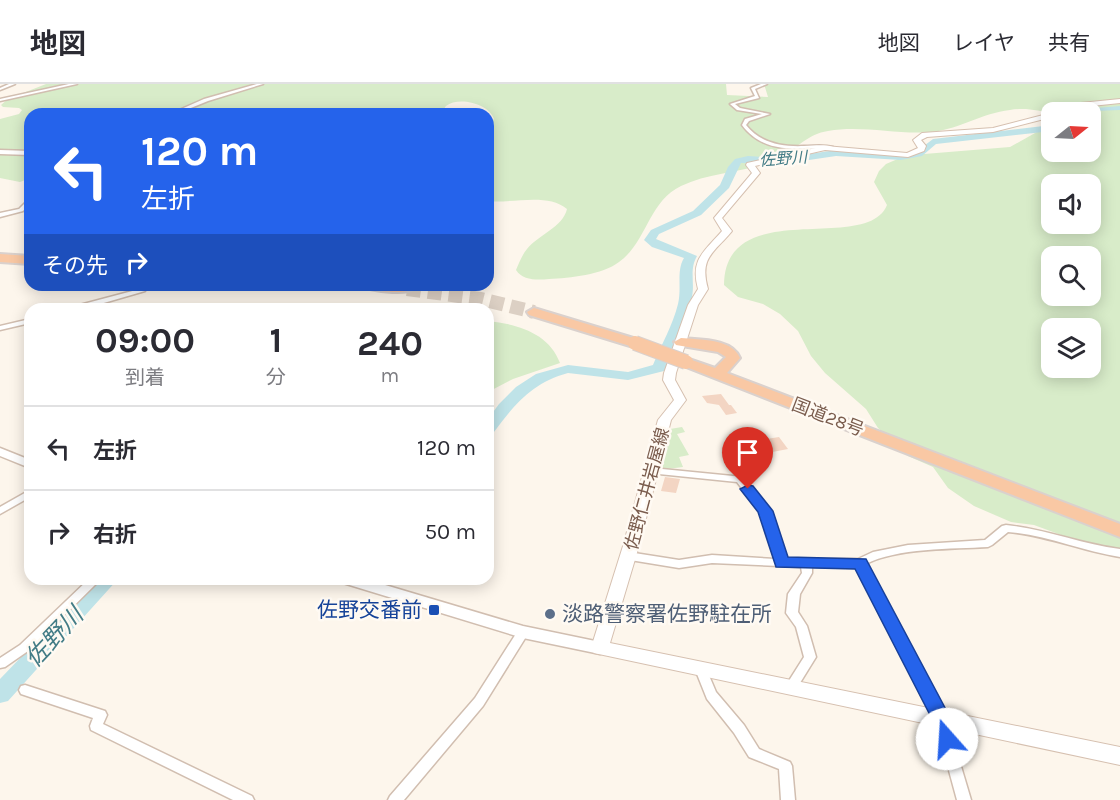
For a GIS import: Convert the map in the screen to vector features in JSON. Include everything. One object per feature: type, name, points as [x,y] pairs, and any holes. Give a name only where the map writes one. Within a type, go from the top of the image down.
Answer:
[{"type":"highway","points":[[6,259],[24,260]]},
{"type":"highway","name":"国道28号","points":[[534,312],[635,343],[686,362],[1120,531]]},
{"type":"highway","points":[[681,342],[722,348],[731,353],[733,358],[717,375]]},
{"type":"main road","name":"佐野仁井岩屋線","points":[[1101,103],[1120,101]]},
{"type":"main road","name":"佐野仁井岩屋線","points":[[600,648],[665,420],[680,400],[669,380],[693,305],[703,289],[699,278],[700,261],[727,231],[718,218],[756,173],[750,165],[831,148],[909,155],[921,149],[922,146],[917,140],[925,135],[993,130],[1041,117]]},
{"type":"main road","points":[[600,648],[1120,756]]},
{"type":"street","points":[[0,90],[13,84]]},
{"type":"street","points":[[0,100],[75,84]]},
{"type":"street","points":[[187,108],[261,84]]},
{"type":"street","points":[[765,84],[753,88],[757,97],[732,104],[739,109],[768,114],[747,120],[744,125],[746,129],[766,144],[801,148],[831,148]]},
{"type":"street","points":[[0,152],[24,153]]},
{"type":"street","points":[[0,215],[21,210],[24,207]]},
{"type":"street","points":[[96,303],[139,291]]},
{"type":"street","points":[[0,328],[24,322]]},
{"type":"street","points":[[0,452],[24,462]]},
{"type":"street","points":[[651,471],[740,479],[765,511],[782,563]]},
{"type":"street","points":[[0,511],[24,497]]},
{"type":"street","points":[[628,556],[678,564],[712,559],[782,563],[860,563],[873,556],[908,549],[988,543],[1006,528],[1020,528],[1056,537],[1089,549],[1120,553]]},
{"type":"street","points":[[791,687],[810,657],[801,626],[792,613],[794,594],[807,573],[806,563]]},
{"type":"street","points":[[860,563],[941,719],[964,800]]},
{"type":"street","points":[[1,664],[24,648],[90,585]]},
{"type":"street","points":[[369,585],[523,632],[600,648]]},
{"type":"street","points":[[395,800],[479,702],[523,632]]},
{"type":"street","points":[[701,669],[711,695],[739,729],[754,753],[785,766],[788,800]]},
{"type":"street","points":[[25,690],[101,715],[96,726],[247,800]]},
{"type":"green space","points":[[46,84],[726,84],[727,95],[768,97],[764,84],[1120,84],[1120,549],[1072,539],[1034,525],[1011,522],[974,506],[948,488],[933,467],[908,456],[878,428],[866,409],[825,373],[811,356],[798,331],[780,314],[763,304],[738,297],[724,285],[730,257],[747,241],[771,233],[853,226],[874,219],[887,205],[874,182],[879,171],[886,164],[900,158],[1010,147],[1041,130],[1041,162],[1101,162],[1101,102],[1041,102],[1041,111],[1016,109],[1000,112],[952,128],[932,132],[841,129],[821,133],[769,162],[705,177],[670,193],[654,212],[636,244],[628,254],[612,266],[586,275],[540,280],[527,278],[516,270],[527,249],[561,221],[567,209],[549,201],[494,202],[494,108],[458,102],[445,108],[24,108],[24,180],[20,182],[0,178],[0,119],[19,114],[22,110],[1,105],[8,99]]},
{"type":"green space","points":[[494,322],[521,328],[540,337],[555,353],[560,363],[513,379],[494,389]]},
{"type":"green space","points":[[682,427],[685,432],[677,434],[689,455],[679,457],[683,467],[667,469],[659,467],[670,429]]},
{"type":"building","points":[[721,394],[737,413],[726,415],[719,405],[707,403],[702,396]]},
{"type":"building","points":[[779,437],[788,449],[756,455],[747,442]]},
{"type":"building","points":[[665,477],[680,479],[676,493],[661,491]]},
{"type":"waterway","name":"佐野川","points":[[1101,110],[1120,108]]},
{"type":"waterway","name":"佐野川","points":[[494,421],[521,390],[541,377],[554,372],[568,369],[628,376],[659,368],[684,306],[687,291],[685,271],[691,256],[656,245],[650,240],[655,232],[697,213],[725,186],[738,161],[748,159],[782,161],[836,153],[901,157],[919,154],[933,142],[1041,129]]},
{"type":"waterway","name":"佐野川","points":[[0,694],[102,585]]},
{"type":"tunnel","points":[[422,291],[481,299],[534,312]]},
{"type":"place","name":"佐野交番前","points":[[434,610]]},
{"type":"place","name":"淡路警察署佐野駐在所","points":[[550,614]]},
{"type":"route","points":[[748,489],[765,511],[782,563],[860,563],[941,719],[947,739]]}]
